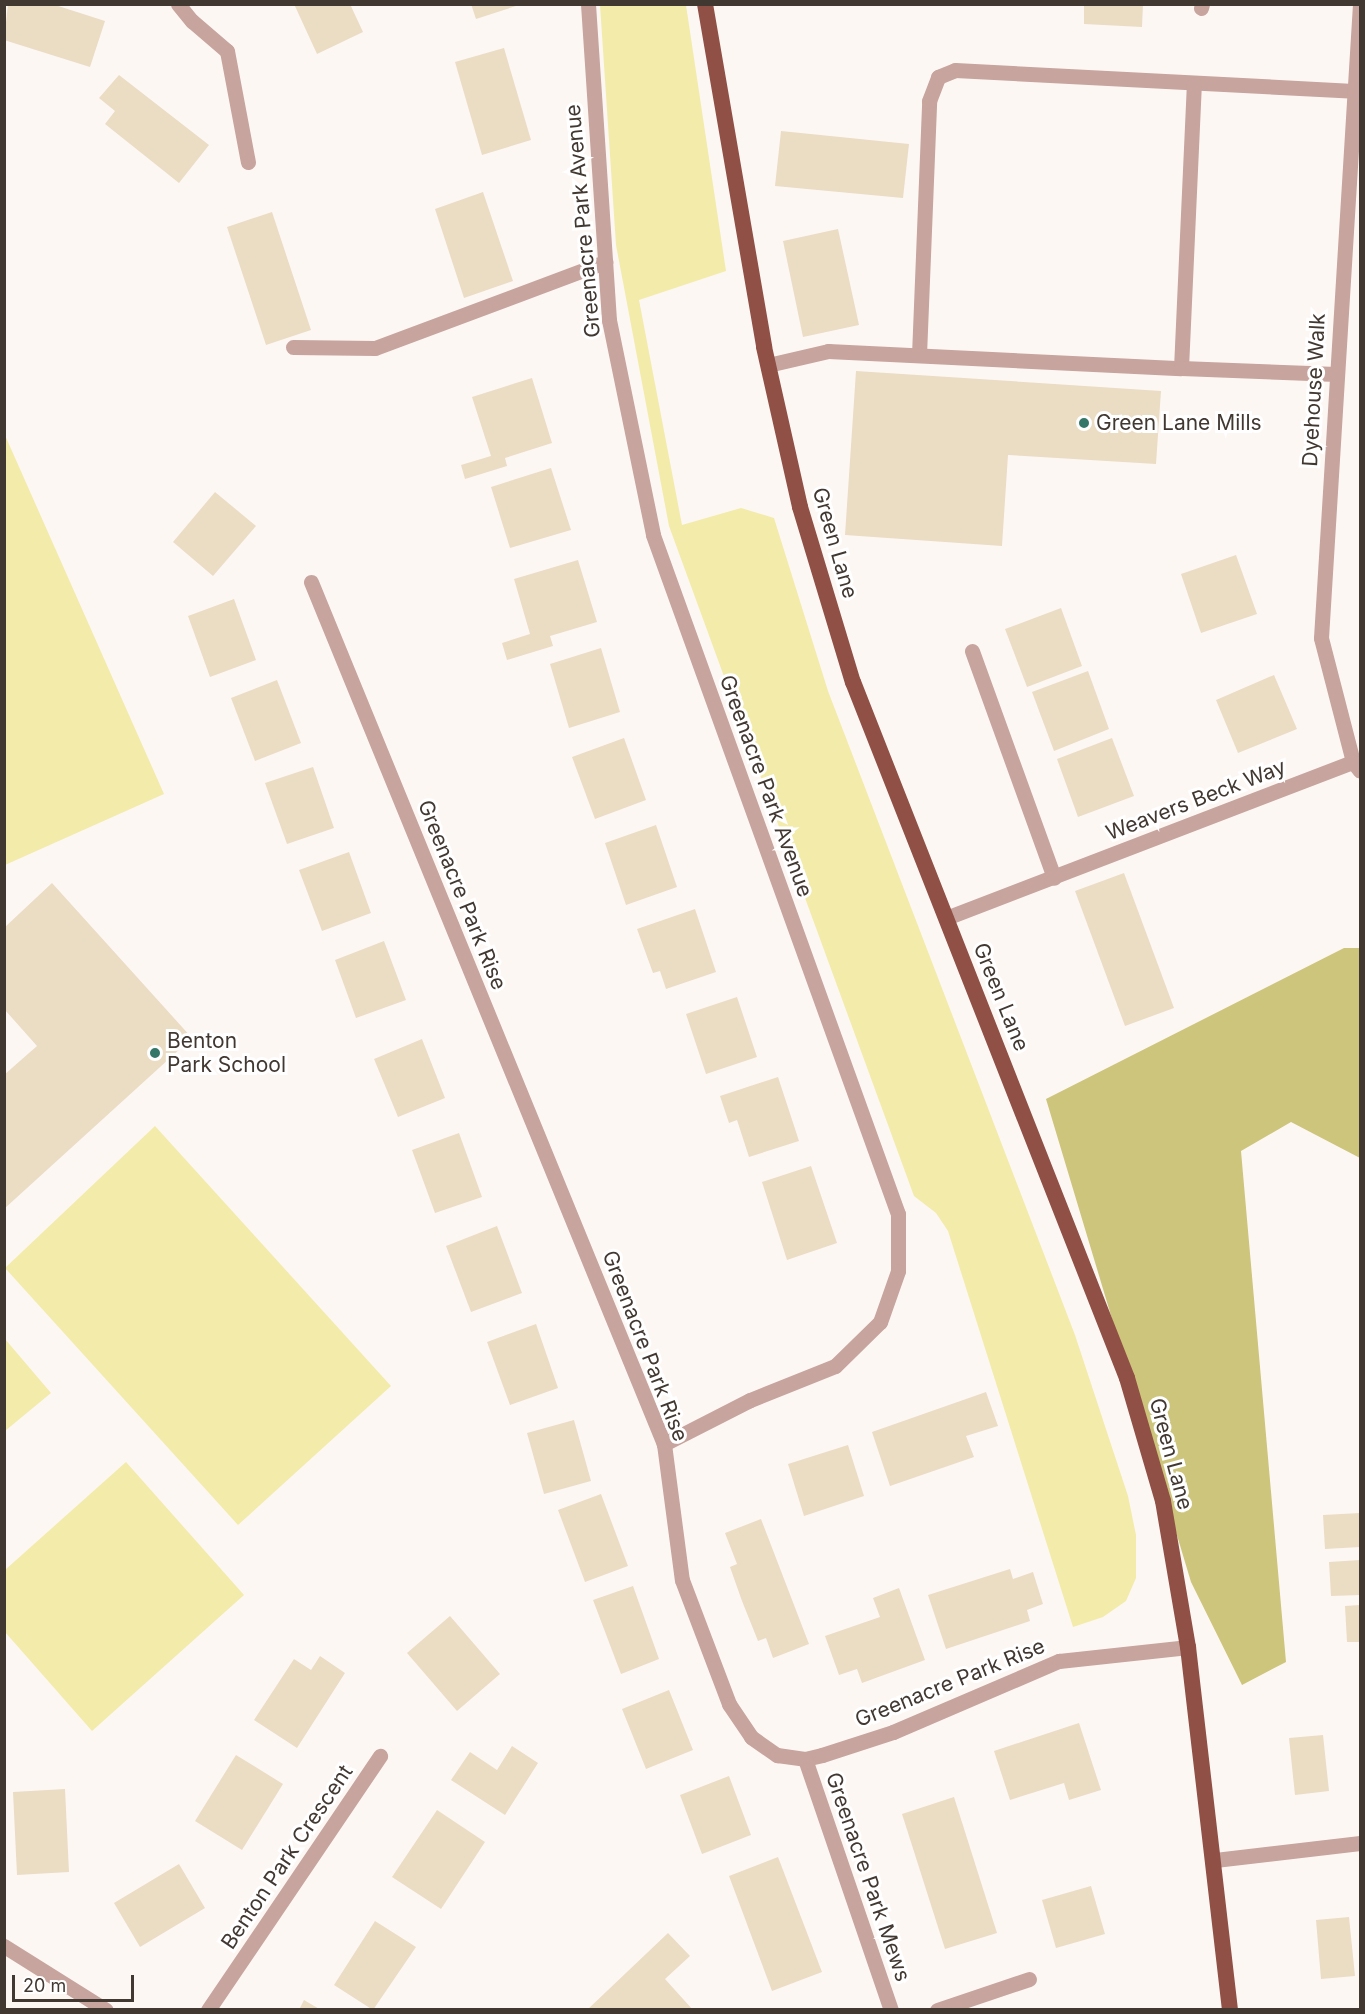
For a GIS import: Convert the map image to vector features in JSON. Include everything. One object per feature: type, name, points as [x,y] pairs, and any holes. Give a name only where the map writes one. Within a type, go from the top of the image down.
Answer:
[{"type":"highway","name":"Green Lane","points":[[705,4],[768,365],[800,507],[853,682],[1127,1378],[1163,1501],[1188,1647],[1215,1860],[1230,2010]]},
{"type":"street","points":[[177,4],[192,21],[227,51],[248,162]]},
{"type":"street","name":"Greenacre Park Avenue","points":[[588,4],[609,320],[654,535],[898,1214],[898,1271],[880,1322],[843,1359],[835,1366],[750,1400],[664,1444]]},
{"type":"street","name":"Dyehouse Walk","points":[[1357,767],[1321,638],[1360,4]]},
{"type":"street","points":[[919,355],[929,101],[938,77],[955,70],[1353,91]]},
{"type":"street","points":[[1181,368],[1194,84]]},
{"type":"street","points":[[293,347],[375,348],[606,262]]},
{"type":"street","points":[[768,365],[828,351],[1336,374]]},
{"type":"street","name":"Greenacre Park Rise","points":[[311,582],[664,1444],[682,1580],[729,1704],[751,1737],[777,1755],[805,1759],[893,1732],[1059,1661],[1188,1647]]},
{"type":"street","points":[[972,651],[1054,878]]},
{"type":"street","name":"Weavers Beck Way","points":[[946,918],[1357,767]]},
{"type":"street","name":"Benton Park Crescent","points":[[208,2010],[380,1756]]},
{"type":"street","name":"Greenacre Park Mews","points":[[805,1759],[891,2010]]},
{"type":"street","points":[[1215,1860],[1360,1843]]},
{"type":"street","points":[[4,1946],[106,2010]]},
{"type":"street","points":[[937,2010],[1029,1979]]},
{"type":"shaded area","points":[[600,5],[686,5],[726,271],[639,300],[682,525],[741,508],[774,518],[828,691],[1075,1335],[1128,1496],[1136,1535],[1136,1578],[1126,1601],[1103,1617],[1073,1627],[948,1231],[936,1213],[914,1196],[669,526],[616,245]]},
{"type":"shaded area","points":[[4,433],[164,794],[5,865],[4,865]]},
{"type":"shaded area","points":[[1344,948],[1360,948],[1360,1158],[1291,1122],[1241,1151],[1286,1662],[1242,1685],[1191,1582],[1046,1099]]},
{"type":"shaded area","points":[[155,1126],[391,1386],[238,1525],[5,1268]]},
{"type":"shaded area","points":[[5,1339],[51,1393],[4,1431]]},
{"type":"shaded area","points":[[126,1462],[244,1595],[92,1731],[5,1632],[5,1570]]},
{"type":"building","points":[[8,4],[52,4],[105,21],[90,67],[4,40]]},
{"type":"building","points":[[294,4],[350,4],[363,32],[317,54]]},
{"type":"building","points":[[471,4],[519,4],[519,5],[476,19]]},
{"type":"building","points":[[1084,4],[1143,4],[1142,27],[1084,24]]},
{"type":"building","points":[[504,48],[531,140],[482,155],[455,62]]},
{"type":"building","points":[[119,75],[209,145],[179,183],[105,124],[115,111],[99,98]]},
{"type":"building","points":[[781,131],[909,144],[903,198],[775,186]]},
{"type":"building","points":[[483,192],[513,281],[464,298],[435,209]]},
{"type":"building","points":[[272,212],[311,330],[266,345],[227,227]]},
{"type":"building","points":[[838,229],[859,325],[803,337],[783,241]]},
{"type":"building","points":[[856,371],[1161,391],[1156,464],[1008,455],[1002,546],[845,535]]},
{"type":"building","points":[[532,378],[552,443],[505,458],[507,466],[465,479],[461,465],[491,456],[472,397]]},
{"type":"building","points":[[551,468],[571,530],[510,548],[491,487]]},
{"type":"building","points":[[215,492],[256,526],[213,576],[173,542]]},
{"type":"building","points":[[1236,555],[1257,614],[1201,633],[1181,574]]},
{"type":"building","points":[[578,560],[597,622],[550,636],[553,646],[507,660],[502,643],[530,634],[514,579]]},
{"type":"building","points":[[234,599],[256,660],[210,677],[188,616]]},
{"type":"building","points":[[1061,608],[1082,666],[1027,687],[1005,629]]},
{"type":"building","points":[[601,648],[620,712],[569,728],[550,664]]},
{"type":"building","points":[[1088,671],[1109,729],[1054,751],[1032,692]]},
{"type":"building","points":[[1274,675],[1297,729],[1238,753],[1216,700]]},
{"type":"building","points":[[277,680],[301,743],[255,761],[231,698]]},
{"type":"building","points":[[624,738],[646,800],[595,819],[572,757]]},
{"type":"building","points":[[1112,738],[1134,796],[1078,817],[1057,759]]},
{"type":"building","points":[[313,767],[334,828],[287,844],[265,783]]},
{"type":"building","points":[[656,825],[677,887],[626,905],[605,843]]},
{"type":"building","points":[[349,852],[371,913],[322,931],[299,870]]},
{"type":"building","points":[[1124,873],[1174,1008],[1125,1026],[1075,891]]},
{"type":"building","points":[[52,883],[192,1038],[4,1209],[4,1075],[37,1046],[5,1010],[5,927]]},
{"type":"building","points":[[695,909],[716,972],[666,989],[660,971],[653,973],[637,929]]},
{"type":"building","points":[[384,941],[406,1000],[356,1018],[335,960]]},
{"type":"building","points":[[737,997],[757,1057],[706,1074],[686,1014]]},
{"type":"building","points":[[422,1039],[445,1098],[398,1117],[374,1059]]},
{"type":"building","points":[[778,1077],[799,1141],[749,1157],[737,1120],[729,1123],[720,1096]]},
{"type":"building","points":[[459,1133],[482,1197],[435,1213],[412,1150]]},
{"type":"building","points":[[811,1166],[837,1243],[787,1260],[762,1182]]},
{"type":"building","points":[[497,1226],[522,1293],[471,1312],[446,1246]]},
{"type":"building","points":[[536,1324],[558,1388],[510,1405],[487,1342]]},
{"type":"building","points":[[986,1392],[998,1426],[966,1436],[974,1457],[890,1486],[872,1432]]},
{"type":"building","points":[[574,1420],[591,1481],[544,1494],[527,1433]]},
{"type":"building","points":[[848,1445],[864,1496],[804,1516],[788,1464]]},
{"type":"building","points":[[601,1494],[628,1566],[585,1582],[558,1510]]},
{"type":"building","points":[[1360,1513],[1360,1547],[1325,1549],[1323,1515]]},
{"type":"building","points":[[761,1519],[809,1644],[773,1658],[766,1638],[758,1641],[742,1601],[730,1567],[737,1564],[725,1533]]},
{"type":"building","points":[[1360,1560],[1360,1595],[1331,1596],[1329,1562]]},
{"type":"building","points":[[1010,1569],[1013,1579],[1033,1572],[1043,1604],[1027,1610],[1030,1621],[946,1649],[928,1595]]},
{"type":"building","points":[[633,1586],[659,1659],[621,1674],[593,1600]]},
{"type":"building","points":[[899,1588],[925,1660],[862,1683],[857,1669],[839,1675],[825,1636],[880,1617],[873,1598]]},
{"type":"building","points":[[1360,1605],[1360,1642],[1347,1642],[1345,1606]]},
{"type":"building","points":[[450,1616],[500,1674],[457,1711],[407,1653]]},
{"type":"building","points":[[320,1656],[345,1673],[297,1748],[254,1720],[294,1659],[311,1670]]},
{"type":"building","points":[[669,1690],[693,1750],[646,1769],[622,1709]]},
{"type":"building","points":[[1079,1723],[1101,1790],[1069,1800],[1064,1783],[1010,1800],[994,1751]]},
{"type":"building","points":[[1323,1735],[1329,1791],[1295,1795],[1289,1738]]},
{"type":"building","points":[[512,1746],[538,1763],[505,1815],[451,1780],[470,1752],[497,1770]]},
{"type":"building","points":[[236,1755],[283,1784],[242,1850],[195,1821]]},
{"type":"building","points":[[729,1776],[751,1835],[702,1854],[680,1795]]},
{"type":"building","points":[[65,1789],[69,1872],[17,1875],[13,1792]]},
{"type":"building","points":[[954,1797],[997,1933],[945,1949],[902,1814]]},
{"type":"building","points":[[437,1810],[485,1842],[441,1909],[392,1877]]},
{"type":"building","points":[[778,1857],[822,1972],[772,1991],[729,1876]]},
{"type":"building","points":[[179,1864],[205,1908],[140,1947],[114,1903]]},
{"type":"building","points":[[1091,1886],[1105,1934],[1056,1948],[1042,1900]]},
{"type":"building","points":[[1349,1917],[1355,1976],[1321,1979],[1316,1920]]},
{"type":"building","points":[[375,1921],[416,1947],[373,2010],[334,1985]]},
{"type":"building","points":[[668,1933],[690,1956],[665,1979],[693,2010],[587,2010]]},
{"type":"building","points":[[304,2000],[321,2010],[299,2010]]},
{"type":"place","name":"Green Lane Mills","points":[[1084,423]]},
{"type":"place","name":"Benton Park School","points":[[155,1053]]}]
